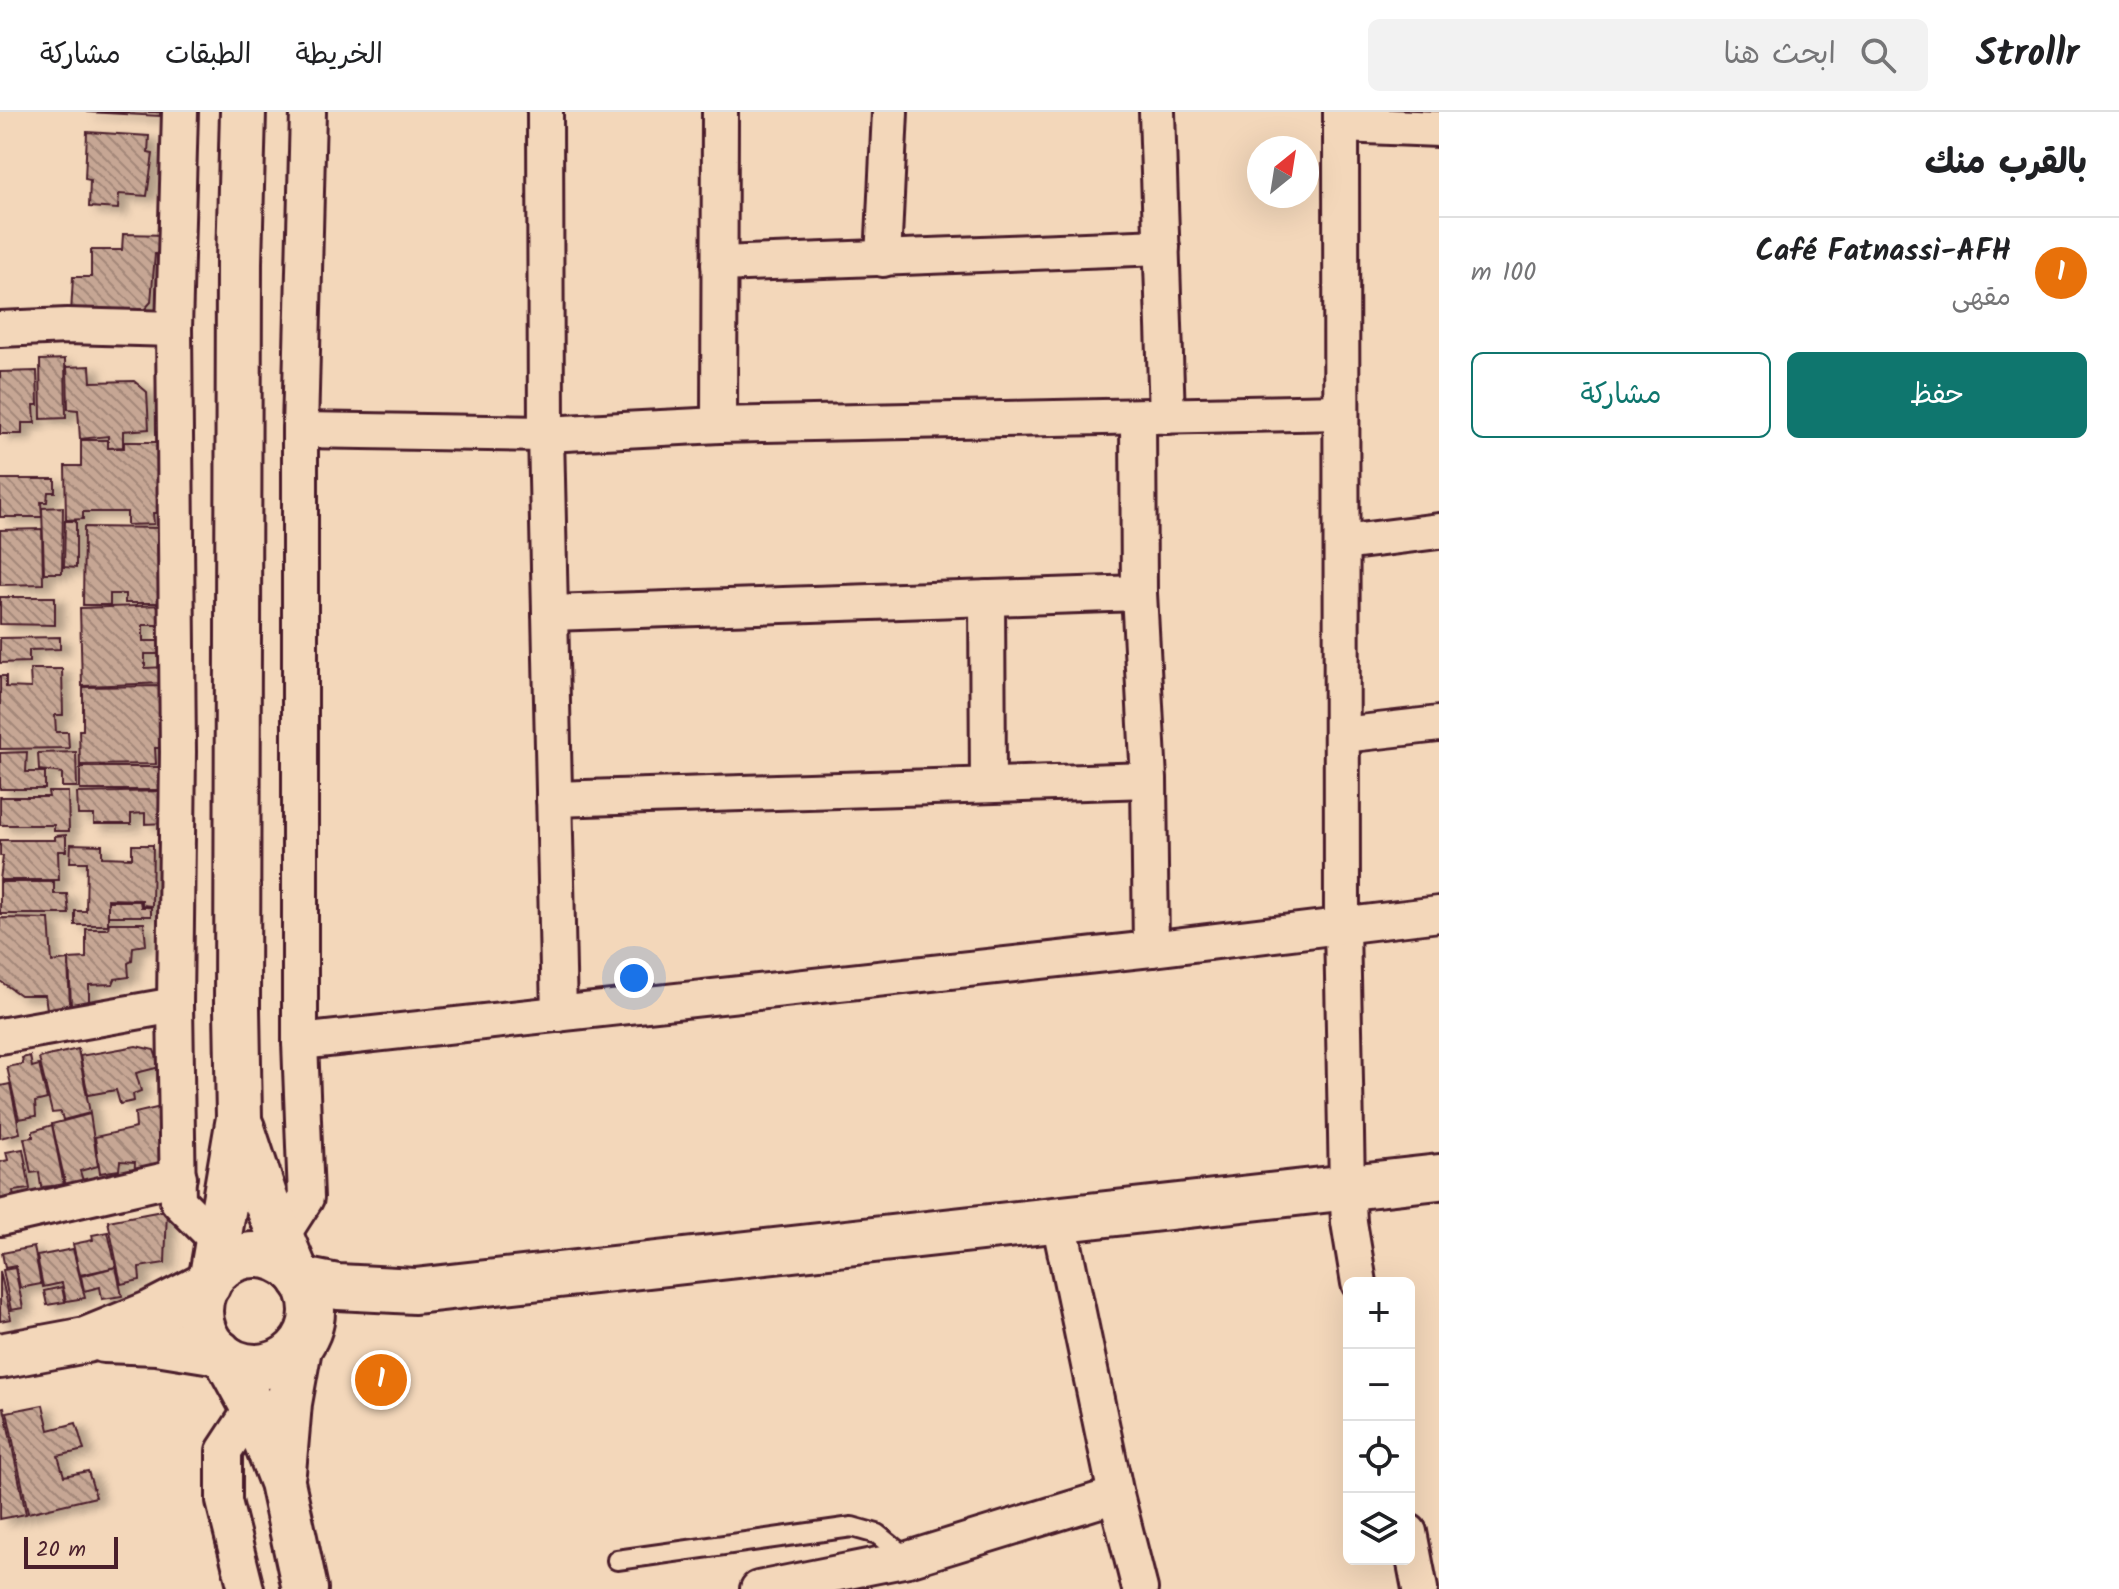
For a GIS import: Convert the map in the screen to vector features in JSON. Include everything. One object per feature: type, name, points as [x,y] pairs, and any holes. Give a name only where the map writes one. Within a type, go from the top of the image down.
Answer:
[{"type":"street","points":[[180,112],[174,329],[178,1201],[213,1267]]},
{"type":"street","points":[[243,112],[239,292],[239,1118],[213,1267],[200,1311],[203,1330],[223,1356],[253,1407],[282,1482],[305,1589]]},
{"type":"street","points":[[292,1263],[306,1198],[300,1042],[300,430],[308,112]]},
{"type":"street","points":[[545,112],[546,434],[559,1014]]},
{"type":"street","points":[[719,425],[720,112]]},
{"type":"street","points":[[883,259],[890,112]]},
{"type":"street","points":[[1151,949],[1149,780],[1139,593],[1162,247],[1157,112]]},
{"type":"street","points":[[1358,1277],[1347,1186],[1342,925],[1342,118],[1439,129]]},
{"type":"street","points":[[719,264],[1162,247]]},
{"type":"street","points":[[0,329],[67,326],[174,329]]},
{"type":"street","points":[[300,430],[546,434],[719,425],[1340,412]]},
{"type":"street","points":[[1343,543],[1439,531]]},
{"type":"street","points":[[550,613],[1139,593]]},
{"type":"street","points":[[987,598],[988,785]]},
{"type":"street","points":[[1343,735],[1439,724]]},
{"type":"street","points":[[554,799],[1149,780]]},
{"type":"street","points":[[300,1042],[1151,949],[1439,914]]},
{"type":"street","points":[[0,1036],[175,1005]]},
{"type":"street","points":[[239,1118],[292,1263],[312,1302],[312,1320],[303,1342],[289,1403],[282,1482]]},
{"type":"street","points":[[0,1218],[179,1177]]},
{"type":"street","points":[[0,1356],[86,1340],[150,1314],[213,1267],[244,1256],[262,1256],[292,1263],[338,1287],[415,1291],[1439,1177]]},
{"type":"street","points":[[1059,1221],[1116,1495],[1140,1589]]},
{"type":"street","points":[[86,1340],[157,1342],[223,1356],[245,1367],[264,1367],[282,1362],[303,1342],[342,1319],[415,1291]]},
{"type":"street","points":[[246,1589],[224,1501],[224,1451],[253,1407]]},
{"type":"street","points":[[758,1589],[908,1559],[1116,1495]]},
{"type":"street","points":[[1415,1563],[1420,1589]]},
{"type":"lane","points":[[617,1560],[852,1527],[877,1534],[908,1559]]},
{"type":"building","points":[[86,112],[160,112],[160,116]]},
{"type":"building","points":[[87,132],[149,136],[148,153],[153,154],[147,196],[119,194],[118,209],[89,207],[90,180],[85,179]]},
{"type":"building","points":[[123,234],[169,235],[169,253],[155,254],[151,302],[143,311],[70,332],[73,277],[91,277],[91,250],[122,250]]},
{"type":"building","points":[[65,359],[66,418],[41,419],[40,360]]},
{"type":"building","points":[[90,366],[91,382],[134,381],[147,392],[149,429],[123,431],[123,447],[108,448],[108,436],[80,439],[78,410],[68,409],[67,367]]},
{"type":"building","points":[[37,371],[35,423],[22,423],[22,434],[0,434],[0,372]]},
{"type":"building","points":[[81,440],[108,440],[108,448],[124,448],[124,442],[167,442],[168,513],[153,513],[154,524],[127,525],[127,512],[83,512],[83,519],[66,520],[65,466],[81,466]]},
{"type":"building","points":[[0,479],[55,479],[55,492],[48,492],[47,502],[41,502],[42,517],[0,517]]},
{"type":"building","points":[[63,507],[62,573],[44,573],[42,508]]},
{"type":"building","points":[[65,521],[76,521],[76,568],[64,567]]},
{"type":"building","points":[[84,527],[167,528],[166,603],[125,603],[125,594],[110,594],[110,605],[83,605]]},
{"type":"building","points":[[42,529],[43,584],[0,585],[0,530]]},
{"type":"building","points":[[0,597],[55,597],[55,625],[0,624]]},
{"type":"building","points":[[166,605],[166,625],[143,625],[143,641],[166,641],[167,654],[145,654],[145,668],[166,667],[167,683],[82,686],[80,608]]},
{"type":"building","points":[[60,637],[60,649],[29,650],[29,662],[0,663],[0,638]]},
{"type":"building","points":[[30,669],[62,669],[63,715],[55,715],[56,732],[68,732],[69,748],[0,749],[0,676],[6,676],[6,687],[31,688]]},
{"type":"building","points":[[167,686],[168,702],[159,702],[160,748],[155,748],[156,764],[80,765],[83,687]]},
{"type":"building","points":[[27,752],[26,772],[45,772],[45,789],[0,789],[0,753]]},
{"type":"building","points":[[76,752],[77,787],[62,787],[62,773],[39,770],[38,753]]},
{"type":"building","points":[[80,767],[163,767],[163,790],[80,790]]},
{"type":"building","points":[[164,791],[165,823],[145,824],[145,813],[131,814],[131,824],[94,824],[94,815],[78,815],[77,793]]},
{"type":"building","points":[[48,792],[68,792],[69,831],[54,831],[54,825],[0,825],[0,797],[49,797]]},
{"type":"building","points":[[66,835],[66,851],[58,851],[59,880],[0,880],[3,856],[0,856],[0,840],[55,840],[55,836]]},
{"type":"building","points":[[71,844],[102,845],[102,857],[132,858],[132,845],[153,845],[152,906],[142,905],[142,900],[108,899],[108,925],[75,925],[75,911],[86,911],[87,862],[70,862]]},
{"type":"building","points":[[0,882],[54,882],[54,894],[67,894],[69,914],[0,914]]},
{"type":"building","points":[[108,901],[140,901],[141,907],[151,907],[151,916],[108,916]]},
{"type":"building","points":[[0,918],[49,919],[52,962],[68,960],[70,1008],[47,1009],[45,995],[20,995],[0,981]]},
{"type":"building","points":[[109,923],[144,923],[146,945],[133,947],[132,961],[128,963],[129,977],[115,979],[113,984],[89,985],[89,1003],[71,1005],[69,959],[86,958],[86,929],[108,929]]},
{"type":"building","points":[[136,1046],[154,1050],[160,1067],[136,1073],[141,1091],[133,1094],[134,1101],[120,1104],[116,1090],[88,1095],[80,1056]]},
{"type":"building","points":[[78,1049],[90,1113],[63,1120],[61,1112],[52,1113],[39,1058]]},
{"type":"building","points":[[30,1056],[32,1067],[39,1065],[47,1099],[35,1102],[36,1116],[19,1119],[7,1067],[23,1064],[22,1058]]},
{"type":"building","points":[[10,1084],[20,1133],[0,1138],[0,1086]]},
{"type":"building","points":[[169,1105],[166,1175],[134,1182],[135,1162],[120,1161],[119,1170],[100,1173],[95,1137],[136,1128],[135,1113]]},
{"type":"building","points":[[90,1114],[98,1166],[80,1171],[85,1187],[67,1191],[52,1124]]},
{"type":"building","points":[[52,1125],[64,1185],[41,1187],[39,1172],[31,1173],[24,1138],[33,1137],[33,1131]]},
{"type":"building","points":[[23,1149],[30,1189],[13,1191],[14,1198],[0,1200],[0,1162],[8,1160],[6,1152]]},
{"type":"building","points":[[167,1210],[165,1263],[139,1267],[140,1280],[121,1284],[108,1221]]},
{"type":"building","points":[[108,1232],[116,1267],[80,1275],[73,1244],[93,1240],[92,1235]]},
{"type":"building","points":[[34,1247],[41,1284],[20,1288],[16,1266],[5,1268],[2,1253]]},
{"type":"building","points":[[73,1249],[85,1298],[66,1301],[62,1283],[43,1287],[37,1256]]},
{"type":"building","points":[[116,1267],[122,1296],[102,1299],[100,1287],[84,1291],[81,1276]]},
{"type":"building","points":[[15,1268],[23,1308],[11,1310],[3,1270]]},
{"type":"building","points":[[0,1271],[11,1319],[0,1321]]},
{"type":"building","points":[[62,1287],[65,1302],[47,1305],[44,1291]]},
{"type":"building","points":[[43,1405],[49,1430],[76,1423],[84,1450],[58,1456],[64,1476],[88,1471],[96,1497],[28,1513],[7,1412]]},
{"type":"building","points":[[4,1407],[26,1514],[0,1519],[0,1408]]},
{"type":"place","name":"Café Fatnassi-AFH","points":[[381,1380]]}]
